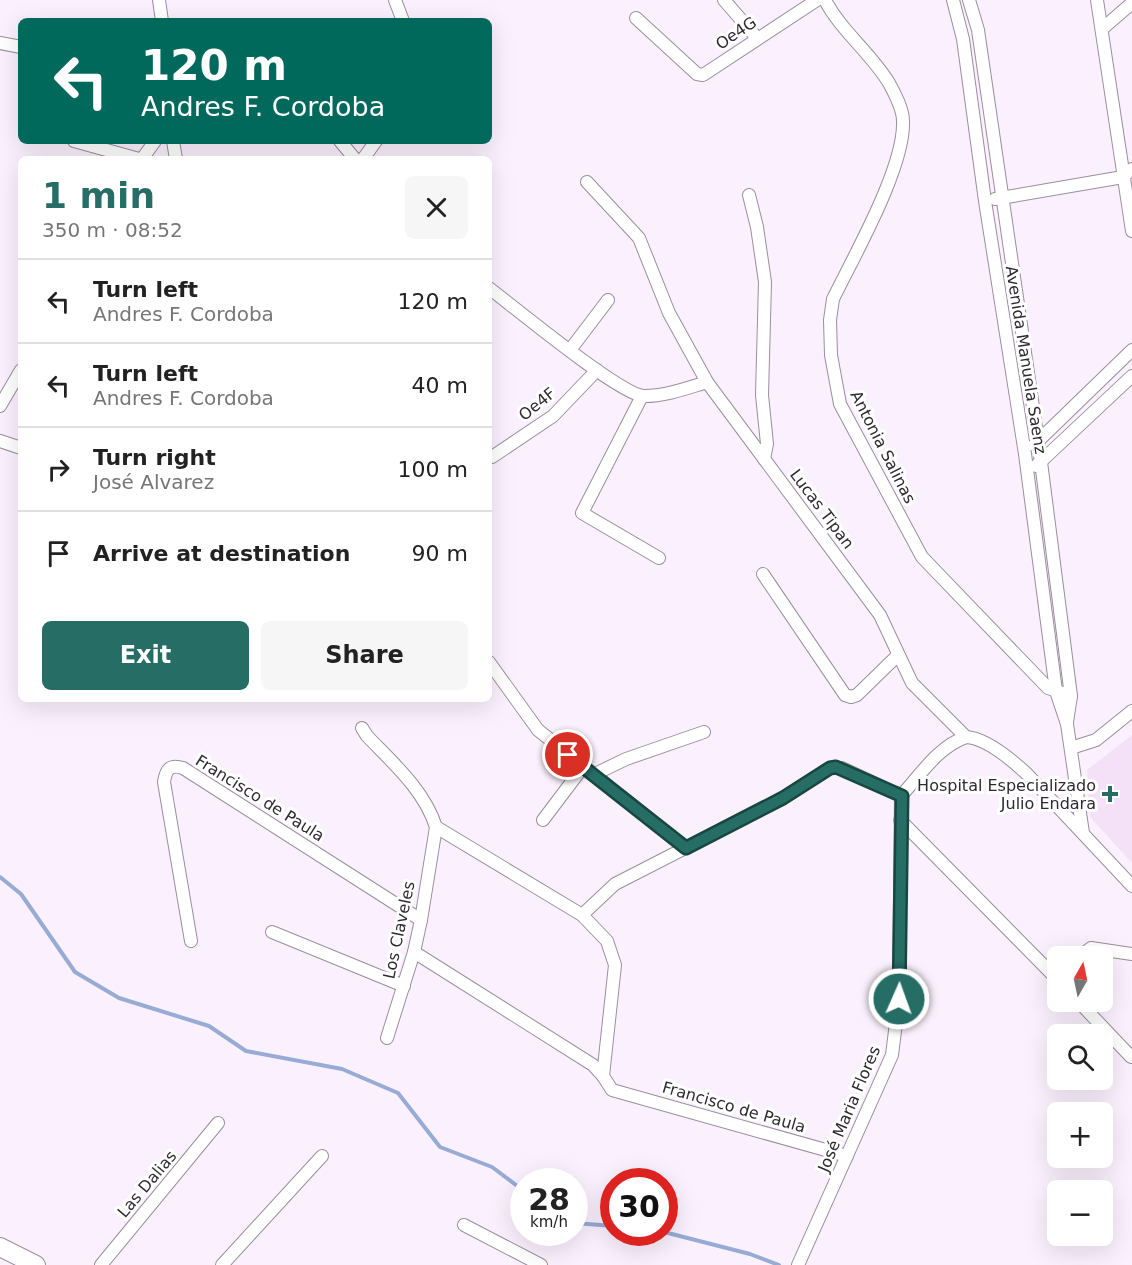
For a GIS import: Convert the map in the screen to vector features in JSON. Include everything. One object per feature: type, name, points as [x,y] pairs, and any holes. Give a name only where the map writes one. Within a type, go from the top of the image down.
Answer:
[{"type":"highway","points":[[0,1247],[36,1265]]},
{"type":"street","points":[[159,0],[162,18]]},
{"type":"street","points":[[395,0],[402,18]]},
{"type":"street","points":[[724,0],[757,38]]},
{"type":"street","name":"Oe4G","points":[[636,18],[697,74],[703,75],[817,0]]},
{"type":"street","name":"Antonia Salinas","points":[[825,0],[888,82],[903,119],[897,161],[830,311],[831,355],[840,404],[922,557],[1048,688],[1071,696]]},
{"type":"street","name":"Avenida Manuela Saenz","points":[[953,0],[963,39],[985,201],[1025,454],[1056,691],[1067,724],[1083,833]]},
{"type":"street","name":"Avenida Manuela Saenz","points":[[969,0],[978,30],[1041,462],[1071,696],[1067,724]]},
{"type":"street","points":[[1096,0],[1128,173],[1132,231]]},
{"type":"street","points":[[1102,29],[1132,3]]},
{"type":"street","points":[[0,43],[18,47]]},
{"type":"street","points":[[85,144],[129,156]]},
{"type":"street","points":[[142,156],[152,144]]},
{"type":"street","points":[[342,144],[352,156]]},
{"type":"street","points":[[985,201],[1128,173]]},
{"type":"street","name":"Lucas Tipan","points":[[587,182],[639,238],[669,313],[707,382],[879,615],[912,683],[966,737],[982,742],[1014,762],[1132,886]]},
{"type":"street","points":[[749,195],[757,227],[765,282],[762,395],[767,444],[764,459]]},
{"type":"street","points":[[492,290],[618,385],[642,396],[671,393],[707,382]]},
{"type":"street","points":[[570,350],[608,300]]},
{"type":"street","points":[[1025,454],[1132,350]]},
{"type":"street","name":"Oe4F","points":[[492,458],[553,416],[597,370]]},
{"type":"street","points":[[0,406],[4,388],[18,373]]},
{"type":"street","points":[[1026,475],[1132,376]]},
{"type":"street","points":[[642,396],[582,513],[659,558]]},
{"type":"street","points":[[0,441],[18,447]]},
{"type":"street","points":[[763,574],[845,695],[851,697],[857,695],[897,656]]},
{"type":"street","points":[[492,666],[537,730],[686,848]]},
{"type":"street","points":[[1071,748],[1096,740],[1132,711]]},
{"type":"street","points":[[362,728],[418,790],[432,813],[436,827],[582,915],[608,941],[615,965],[603,1076]]},
{"type":"street","points":[[543,820],[588,771],[704,732]]},
{"type":"street","points":[[582,915],[615,884],[783,798],[830,768],[836,767],[902,796],[932,761],[957,740],[966,737]]},
{"type":"street","name":"Francisco de Paula","points":[[191,942],[164,782],[165,773],[169,768],[175,766],[183,768],[421,920]]},
{"type":"street","name":"José Maria Flores","points":[[798,1265],[892,1055],[899,999],[902,796]]},
{"type":"street","points":[[900,820],[1047,969]]},
{"type":"street","name":"Los Claveles","points":[[387,1038],[414,952],[436,827]]},
{"type":"street","points":[[272,932],[405,986]]},
{"type":"street","points":[[1113,951],[1132,954]]},
{"type":"street","points":[[414,952],[593,1065],[603,1076]]},
{"type":"street","points":[[1088,1012],[1131,1057]]},
{"type":"street","name":"Francisco de Paula","points":[[603,1076],[612,1090],[848,1156]]},
{"type":"street","name":"Las Dalias","points":[[101,1265],[218,1123]]},
{"type":"street","points":[[222,1265],[322,1156]]},
{"type":"street","points":[[464,1225],[541,1265]]},
{"type":"shaded area","name":"Hospital Especializado Julio Endara","points":[[1132,735],[1132,863],[1090,817],[1087,770]]},
{"type":"waterway","points":[[0,877],[21,894],[75,972],[119,998],[209,1026],[246,1051],[342,1069],[398,1093],[440,1147],[492,1167],[510,1180]]},
{"type":"waterway","points":[[588,1224],[600,1225]]},
{"type":"waterway","points":[[678,1236],[750,1254],[779,1265]]},
{"type":"place","name":"Hospital Especializado Julio Endara","points":[[1110,794]]},
{"type":"route","points":[[568,755],[686,848],[783,798],[830,768],[842,768],[902,796],[899,999]]}]
